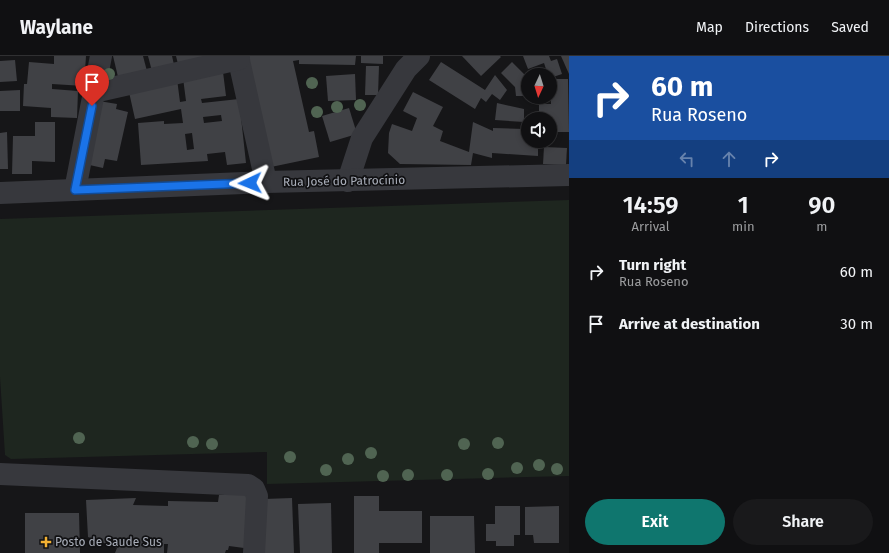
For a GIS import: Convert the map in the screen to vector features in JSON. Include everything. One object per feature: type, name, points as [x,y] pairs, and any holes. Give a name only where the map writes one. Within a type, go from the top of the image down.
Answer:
[{"type":"street","points":[[75,190],[101,56]]},
{"type":"street","points":[[94,92],[238,57],[266,182]]},
{"type":"street","points":[[348,181],[362,138],[410,60]]},
{"type":"street","name":"Rua José do Patrocínio","points":[[0,193],[266,182],[569,175]]},
{"type":"street","points":[[0,474],[248,485],[254,489],[257,496],[254,553]]},
{"type":"shaded area","points":[[569,200],[569,476],[267,484],[267,452],[11,459],[5,455],[0,377],[0,219]]},
{"type":"building","points":[[54,56],[86,56],[84,86],[52,84],[52,89],[78,91],[77,118],[51,117],[51,108],[23,106],[24,84],[27,84],[29,62],[54,64]]},
{"type":"building","points":[[113,56],[143,56],[148,75],[119,81]]},
{"type":"building","points":[[148,56],[172,56],[175,69],[153,75]]},
{"type":"building","points":[[176,56],[227,56],[179,68]]},
{"type":"building","points":[[247,56],[356,56],[355,65],[299,64],[299,60],[293,61],[309,132],[314,131],[319,157],[271,167]]},
{"type":"building","points":[[361,56],[383,56],[383,64],[361,63]]},
{"type":"building","points":[[462,56],[500,56],[501,57],[481,76]]},
{"type":"building","points":[[523,56],[549,56],[551,61],[557,59],[562,74],[557,76],[557,68],[546,68],[544,63],[528,68]]},
{"type":"building","points":[[561,56],[569,56],[569,74]]},
{"type":"building","points":[[15,60],[17,81],[0,82],[0,61]]},
{"type":"building","points":[[441,62],[485,90],[495,75],[507,90],[500,100],[492,94],[486,102],[481,98],[475,109],[429,80]]},
{"type":"building","points":[[512,62],[521,71],[521,96],[516,96],[515,87],[501,73]]},
{"type":"building","points":[[366,66],[379,66],[378,95],[365,95]]},
{"type":"building","points":[[223,72],[226,96],[201,99],[202,103],[239,99],[246,163],[227,165],[225,152],[207,154],[208,161],[141,165],[138,123],[164,121],[164,124],[183,123],[181,109],[135,119],[129,92],[177,79],[180,102],[186,101],[183,78]],"holes":[[[221,115],[222,121],[204,123],[203,117]],[[192,133],[194,149],[187,150],[185,134]]]},
{"type":"building","points":[[355,74],[356,100],[328,101],[326,76]]},
{"type":"building","points":[[557,79],[568,79],[569,132],[557,132],[557,112],[539,112],[539,104],[557,104]]},
{"type":"building","points":[[20,90],[20,111],[0,111],[0,91]]},
{"type":"building","points":[[413,92],[443,107],[433,126],[443,131],[440,141],[469,152],[473,122],[493,131],[493,128],[521,129],[521,148],[538,148],[538,156],[492,153],[492,158],[473,153],[471,165],[400,164],[388,153],[389,133],[392,124],[412,131],[417,118],[403,111]]},
{"type":"building","points":[[99,101],[117,104],[116,109],[128,112],[117,161],[105,159],[103,168],[85,164]]},
{"type":"building","points":[[497,103],[524,109],[524,112],[521,112],[521,122],[495,120]]},
{"type":"building","points":[[349,108],[357,134],[330,142],[322,116]]},
{"type":"building","points":[[35,122],[55,122],[55,162],[32,161],[32,174],[12,174],[13,136],[35,136]]},
{"type":"building","points":[[7,132],[8,169],[0,169],[0,133]]},
{"type":"building","points":[[544,148],[567,148],[566,165],[543,164]]},
{"type":"building","points":[[219,495],[248,495],[244,548],[229,546],[225,553],[167,553],[168,544],[164,544],[164,553],[115,553],[117,548],[88,537],[86,500],[136,498],[133,505],[168,506],[168,501],[218,502]]},
{"type":"building","points":[[354,496],[379,496],[379,511],[422,511],[422,543],[379,543],[379,553],[354,553]]},
{"type":"building","points":[[292,498],[294,553],[262,553],[264,499]]},
{"type":"building","points":[[331,503],[332,553],[300,553],[298,504]]},
{"type":"building","points":[[495,506],[520,506],[520,535],[514,535],[514,546],[496,546],[496,541],[486,541],[486,524],[495,524]]},
{"type":"building","points":[[559,506],[559,543],[534,543],[533,535],[525,535],[525,507]]},
{"type":"building","points":[[25,513],[79,513],[80,553],[25,553]]},
{"type":"building","points":[[430,516],[474,516],[475,553],[430,553]]},
{"type":"place","name":"Posto de Saude Sus","points":[[46,542]]},
{"type":"route","points":[[92,106],[75,190],[250,183]]}]
